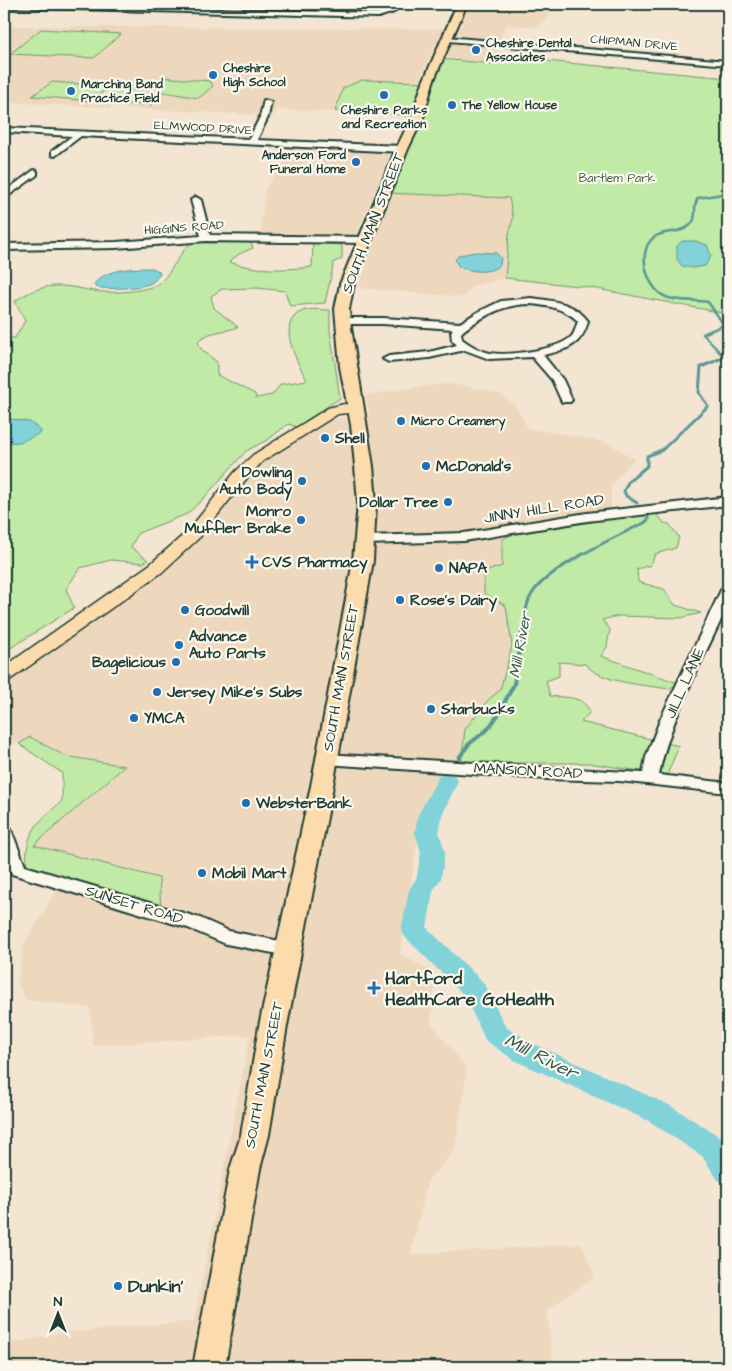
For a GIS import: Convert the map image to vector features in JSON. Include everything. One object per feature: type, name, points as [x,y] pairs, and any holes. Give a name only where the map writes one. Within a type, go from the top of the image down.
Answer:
[{"type":"highway","name":"SOUTH MAIN STREET","points":[[209,1367],[244,1169],[255,1135],[273,1026],[326,759],[365,540],[364,466],[342,320],[347,284],[402,149],[417,118],[428,82],[449,39],[462,4]]},
{"type":"main road","points":[[4,675],[155,569],[194,534],[241,475],[258,458],[290,436],[328,415],[345,413],[355,409]]},
{"type":"street","points":[[4,5],[378,14],[389,12],[394,9],[396,4]]},
{"type":"street","name":"CHIPMAN DRIVE","points":[[449,39],[728,63]]},
{"type":"street","points":[[251,143],[264,117],[267,102]]},
{"type":"street","name":"ELMWOOD DRIVE","points":[[4,130],[402,149]]},
{"type":"street","points":[[56,154],[79,134]]},
{"type":"street","points":[[4,196],[34,173]]},
{"type":"street","points":[[196,200],[206,238]]},
{"type":"street","name":"HIGGINS ROAD","points":[[4,247],[116,246],[206,238],[366,240]]},
{"type":"street","points":[[530,301],[554,304],[573,310],[583,321],[577,337],[557,348],[535,353],[515,356],[490,356],[465,346],[458,340],[456,332],[461,326],[510,302],[530,301]]},
{"type":"street","points":[[342,320],[383,320],[461,326]]},
{"type":"street","points":[[389,359],[429,355],[465,346]]},
{"type":"street","points":[[535,353],[554,373],[563,388],[566,400]]},
{"type":"street","name":"JINNY HILL ROAD","points":[[365,540],[455,538],[569,520],[728,501]]},
{"type":"street","name":"JILL LANE","points":[[650,778],[654,757],[668,720],[728,590]]},
{"type":"street","name":"MANSION ROAD","points":[[326,759],[547,774],[650,778],[728,788]]},
{"type":"street","name":"SUNSET ROAD","points":[[4,832],[18,870],[194,923],[237,940],[289,949]]},
{"type":"shaded area","name":"Cheshire High School","points":[[470,4],[543,4],[550,15],[538,27],[506,25],[496,49],[503,57],[497,64],[449,59],[434,47],[404,116],[277,109],[258,140],[244,140],[258,115],[4,102],[4,26],[435,29],[462,25]]},
{"type":"shaded area","points":[[293,147],[393,151],[355,237],[260,235],[265,189]]},
{"type":"shaded area","points":[[392,192],[509,198],[513,218],[509,234],[505,278],[473,286],[462,297],[358,288]]},
{"type":"shaded area","points":[[447,383],[498,393],[514,404],[528,428],[606,442],[634,459],[611,485],[611,510],[532,520],[502,540],[502,566],[484,593],[506,606],[512,646],[500,690],[488,700],[461,763],[422,811],[400,954],[436,973],[431,1023],[467,1069],[455,1150],[428,1180],[411,1254],[582,1244],[595,1277],[547,1310],[554,1367],[4,1367],[4,1345],[60,1333],[194,1321],[250,1035],[93,1046],[90,1008],[26,1000],[17,984],[24,944],[58,888],[161,918],[159,878],[34,845],[124,766],[65,756],[30,737],[19,744],[4,737],[4,683],[165,571],[218,519],[220,511],[237,488],[260,464],[283,445],[331,419],[369,416],[366,395]]},
{"type":"green space","points":[[41,29],[121,34],[94,58],[10,54]]},
{"type":"green space","name":"Bartlem Park","points":[[503,57],[728,78],[728,314],[587,287],[505,278],[509,234],[513,218],[509,198],[384,193],[417,118],[392,114],[335,111],[343,88],[362,80],[428,82],[439,59],[497,64]]},
{"type":"green space","points":[[161,77],[210,81],[213,86],[199,98],[158,91],[155,85]]},
{"type":"green space","name":"Marching Band Practice Field","points":[[52,82],[110,86],[91,101],[32,96]]},
{"type":"green space","points":[[113,90],[136,90],[153,97],[152,105],[105,103]]},
{"type":"green space","points":[[250,241],[253,248],[239,254],[229,262],[270,269],[312,267],[313,243],[342,245],[342,259],[334,262],[325,303],[290,306],[285,291],[257,288],[222,289],[211,296],[214,308],[238,327],[203,337],[198,341],[201,349],[217,362],[217,375],[255,394],[256,398],[272,395],[281,384],[307,380],[298,364],[291,343],[290,324],[294,316],[306,310],[330,310],[330,330],[340,398],[297,427],[288,424],[269,439],[246,451],[187,514],[138,533],[131,547],[148,560],[143,563],[111,560],[80,568],[66,589],[74,608],[4,652],[4,345],[11,338],[15,338],[25,321],[15,301],[33,291],[54,286],[110,292],[150,288],[161,282],[183,251],[192,242]]},
{"type":"green space","points":[[656,513],[664,523],[669,524],[679,537],[676,548],[655,554],[651,565],[637,569],[638,582],[664,589],[675,605],[701,613],[680,618],[618,616],[602,620],[610,629],[607,647],[601,656],[678,683],[669,689],[624,682],[602,675],[585,664],[559,662],[559,676],[546,681],[550,696],[573,698],[587,707],[590,712],[581,722],[679,746],[667,775],[588,763],[461,763],[465,729],[488,700],[500,690],[512,646],[506,606],[484,593],[484,572],[502,566],[502,540],[510,535]]},
{"type":"green space","points":[[30,737],[65,756],[125,766],[34,845],[159,878],[161,909],[27,868],[28,845],[34,829],[62,801],[62,773],[19,744]]},
{"type":"water","points":[[682,241],[695,241],[707,245],[711,256],[705,266],[693,268],[682,266],[677,259],[677,246]]},
{"type":"water","points":[[475,252],[496,253],[501,258],[500,265],[486,271],[469,270],[459,267],[455,260],[459,255]]},
{"type":"water","points":[[152,268],[159,271],[160,274],[154,281],[146,285],[108,288],[96,287],[94,284],[99,279],[113,272]]},
{"type":"water","points":[[4,418],[30,422],[41,433],[20,442],[4,443]]},
{"type":"waterway","name":"Mill River","points":[[724,357],[703,334],[724,325],[708,302],[676,300],[659,293],[649,277],[645,258],[646,249],[656,236],[685,229],[692,223],[695,217],[695,205],[698,198],[728,193]]},
{"type":"waterway","name":"Mill River","points":[[637,503],[626,496],[624,491],[628,482],[647,466],[647,456],[662,450],[708,406],[699,393],[701,367],[724,357]]},
{"type":"waterway","name":"Mill River","points":[[525,616],[532,594],[552,574],[583,554],[644,523],[648,520],[648,517]]},
{"type":"waterway","name":"Mill River","points":[[459,758],[468,745],[488,729],[498,715],[514,684],[525,615]]},
{"type":"waterway","name":"Mill River","points":[[447,781],[430,815],[427,832],[433,852],[429,878],[421,890],[414,931],[474,989],[496,1034],[524,1052],[659,1113],[712,1147],[728,1171]]},
{"type":"place","name":"Cheshire Dental Associates","points":[[476,50]]},
{"type":"place","name":"Cheshire High School","points":[[213,75]]},
{"type":"place","name":"Marching Band Practice Field","points":[[71,91]]},
{"type":"place","name":"Cheshire Parks and Recreation","points":[[384,95]]},
{"type":"place","name":"The Yellow House","points":[[452,105]]},
{"type":"place","name":"Anderson Ford Funeral Home","points":[[356,162]]},
{"type":"place","name":"Micro Creamery","points":[[401,421]]},
{"type":"place","name":"Shell","points":[[325,438]]},
{"type":"place","name":"McDonald's","points":[[426,466]]},
{"type":"place","name":"Dowling Auto Body","points":[[302,481]]},
{"type":"place","name":"Dollar Tree","points":[[448,502]]},
{"type":"place","name":"Monro Muffler Brake","points":[[301,520]]},
{"type":"place","name":"CVS Pharmacy","points":[[252,562]]},
{"type":"place","name":"NAPA","points":[[439,568]]},
{"type":"place","name":"Rose’s Dairy","points":[[400,600]]},
{"type":"place","name":"Goodwill","points":[[185,610]]},
{"type":"place","name":"Advance Auto Parts","points":[[179,645]]},
{"type":"place","name":"Bagelicious","points":[[176,662]]},
{"type":"place","name":"Jersey Mike's Subs","points":[[157,692]]},
{"type":"place","name":"Starbucks","points":[[431,709]]},
{"type":"place","name":"YMCA","points":[[134,718]]},
{"type":"place","name":"WebsterBank","points":[[246,803]]},
{"type":"place","name":"Mobil Mart","points":[[202,873]]},
{"type":"place","name":"Hartford HealthCare GoHealth","points":[[374,988]]},
{"type":"place","name":"Dunkin'","points":[[118,1286]]}]
